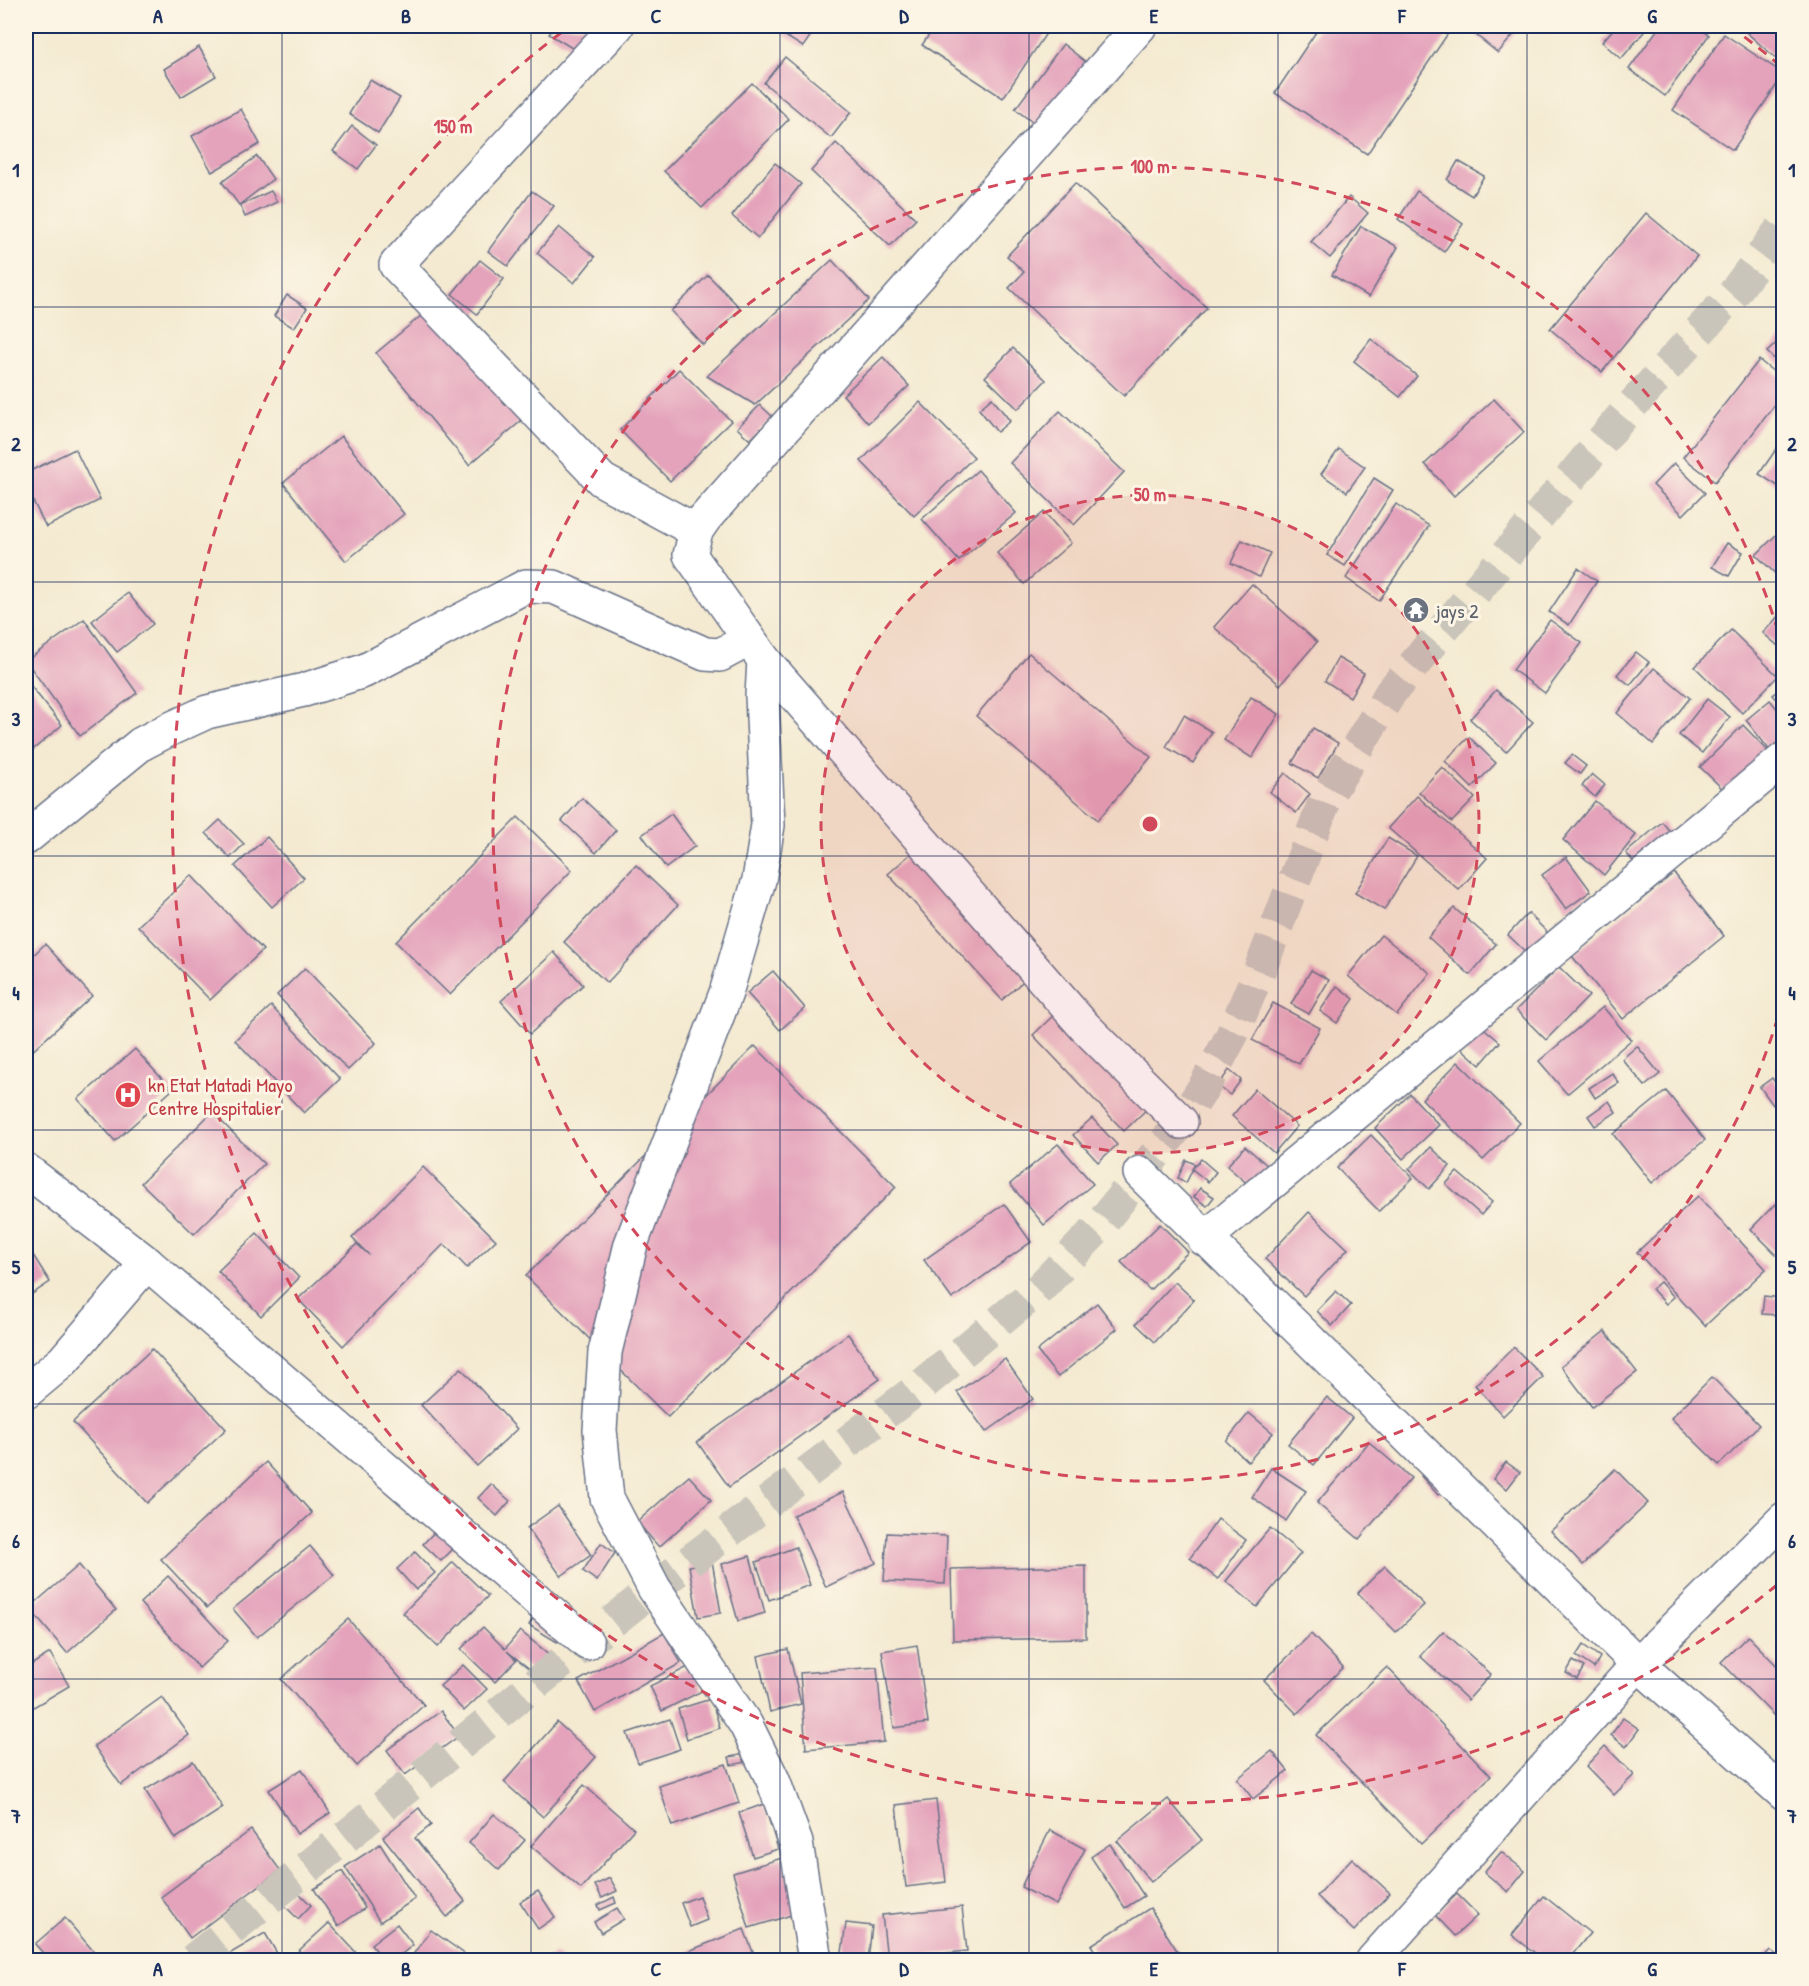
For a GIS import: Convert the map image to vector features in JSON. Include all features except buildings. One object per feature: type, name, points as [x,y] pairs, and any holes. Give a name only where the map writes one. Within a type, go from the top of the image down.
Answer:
[{"type":"street","points":[[617,26],[396,265],[602,480],[696,531]]},
{"type":"street","points":[[1140,26],[696,531],[690,555],[757,650],[1084,1026],[1181,1122]]},
{"type":"street","points":[[26,838],[141,744],[170,729],[207,712],[304,690],[364,670],[526,586],[554,587],[705,654],[720,655],[757,650]]},
{"type":"street","points":[[757,650],[762,696],[768,825],[759,880],[726,993],[631,1244],[605,1352],[600,1430],[607,1498],[654,1588],[746,1725],[773,1780],[796,1843],[815,1960]]},
{"type":"street","points":[[1204,1239],[1784,759]]},
{"type":"street","points":[[26,1170],[147,1263],[587,1643]]},
{"type":"street","points":[[1140,1173],[1204,1239],[1638,1664],[1784,1794]]},
{"type":"street","points":[[26,1392],[63,1361],[147,1263]]},
{"type":"street","points":[[1373,1960],[1638,1664],[1784,1519]]},
{"type":"tunnel","points":[[193,1960],[654,1588],[916,1390],[1040,1288],[1096,1230],[1181,1122],[1204,1087],[1232,1035],[1265,957],[1325,800],[1391,692],[1625,413],[1734,293],[1784,225]]},
{"type":"place","name":"jays 2","points":[[1416,610]]},
{"type":"place","name":"kn Etat Matadi Mayo Centre Hospitalier","points":[[128,1095]]}]
